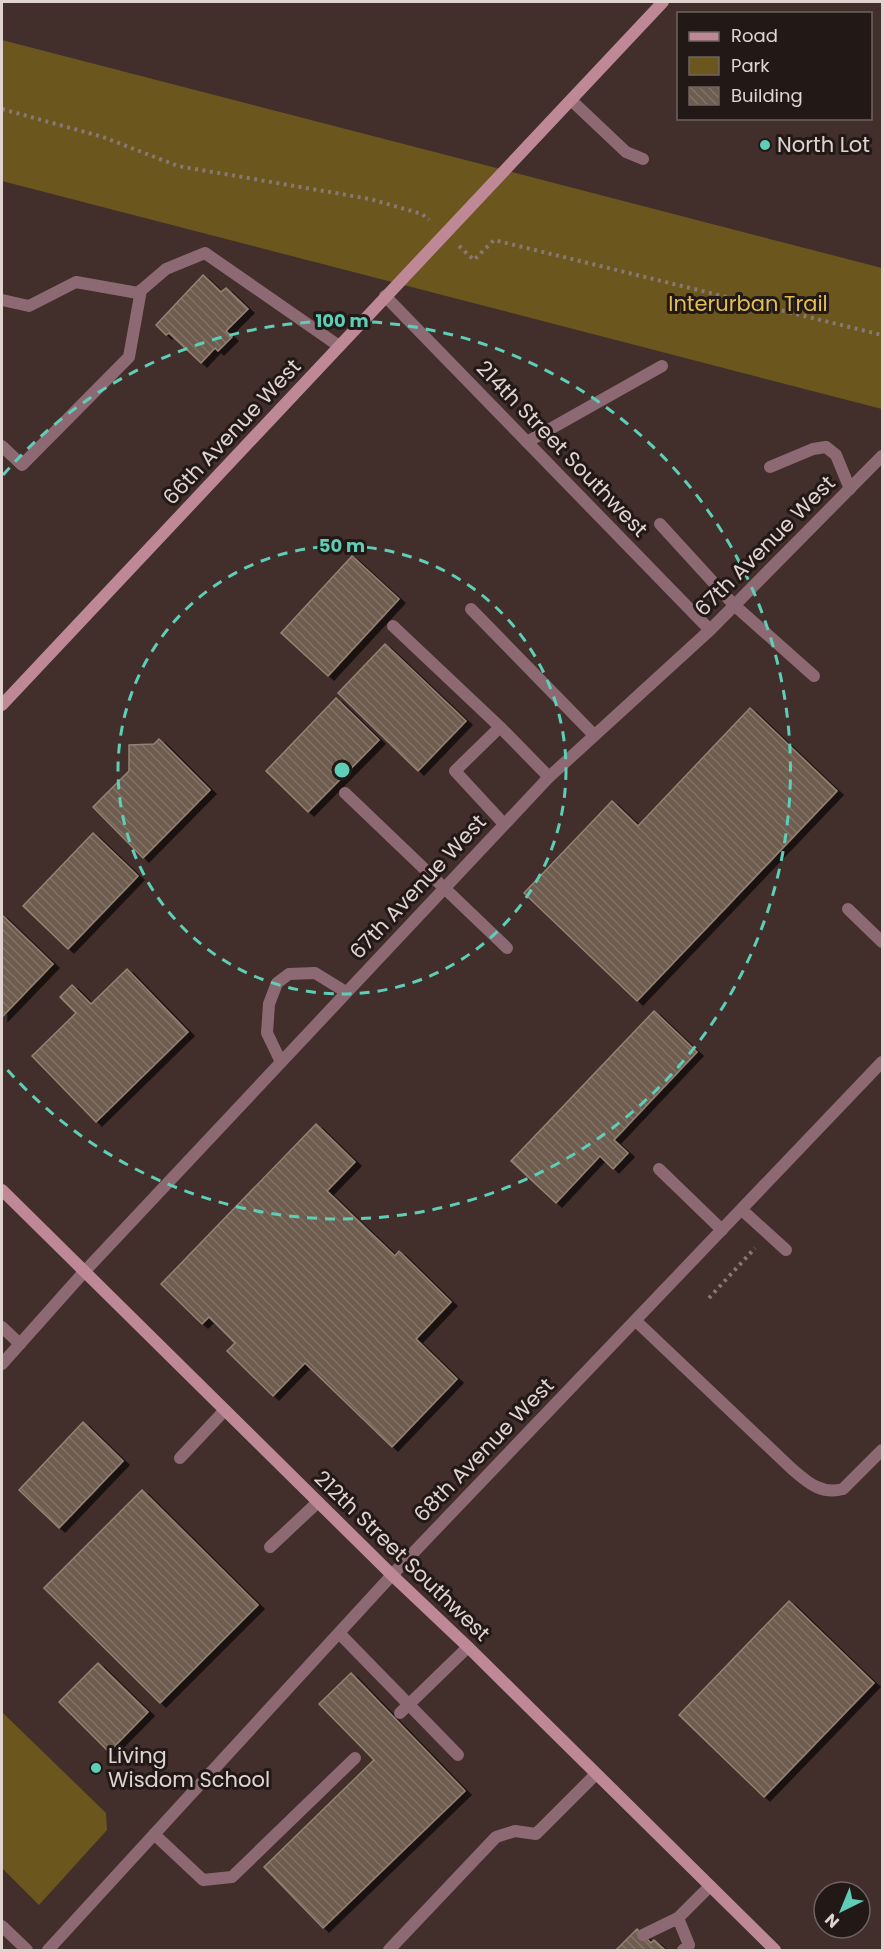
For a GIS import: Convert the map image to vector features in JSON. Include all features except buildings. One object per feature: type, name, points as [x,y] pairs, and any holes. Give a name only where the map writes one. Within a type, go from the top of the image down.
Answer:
[{"type":"main road","name":"66th Avenue West","points":[[2,705],[663,2]]},
{"type":"main road","name":"212th Street Southwest","points":[[3,1195],[468,1647],[775,1950]]},
{"type":"street","points":[[571,100],[626,152],[643,159]]},
{"type":"street","points":[[2,300],[29,306],[76,282],[138,293],[166,269],[205,253],[339,346]]},
{"type":"street","points":[[2,446],[22,465],[129,357],[141,290]]},
{"type":"street","name":"214th Street Southwest","points":[[385,296],[710,630]]},
{"type":"street","points":[[527,442],[662,366]]},
{"type":"street","points":[[770,467],[813,449],[826,447],[836,455],[849,489]]},
{"type":"street","name":"67th Avenue West","points":[[2,1364],[84,1272],[549,777],[710,630],[882,456]]},
{"type":"street","points":[[660,524],[734,605],[814,675]]},
{"type":"street","points":[[471,609],[594,735]]},
{"type":"street","points":[[393,626],[500,727],[549,777]]},
{"type":"street","points":[[500,727],[455,771],[504,824]]},
{"type":"street","points":[[345,792],[507,948]]},
{"type":"street","points":[[848,909],[882,942]]},
{"type":"street","points":[[281,1062],[267,1033],[269,1004],[277,983],[289,974],[315,973],[346,992]]},
{"type":"street","name":"68th Avenue West","points":[[48,1950],[392,1575],[882,1062]]},
{"type":"street","points":[[659,1169],[722,1230]]},
{"type":"street","points":[[742,1210],[786,1250]]},
{"type":"street","points":[[636,1320],[811,1485],[828,1491],[843,1489],[882,1450]]},
{"type":"street","points":[[2,1326],[20,1344]]},
{"type":"street","points":[[180,1458],[225,1410]]},
{"type":"street","points":[[270,1547],[318,1502]]},
{"type":"street","points":[[339,1633],[404,1709],[458,1755]]},
{"type":"street","points":[[404,1709],[468,1647]]},
{"type":"street","points":[[154,1834],[203,1880],[232,1877],[355,1758]]},
{"type":"street","points":[[389,1950],[496,1837],[514,1831],[536,1834],[596,1774]]},
{"type":"street","points":[[643,1935],[678,1918],[710,1886]]},
{"type":"street","points":[[678,1918],[689,1945],[683,1950]]},
{"type":"street","points":[[2,1926],[27,1950]]},
{"type":"path","points":[[2,109],[103,137],[178,166],[370,199],[422,214],[428,219]]},
{"type":"path","points":[[471,256],[474,260],[494,240],[882,335]]},
{"type":"path","points":[[709,1298],[769,1234]]},
{"type":"green space","name":"Interurban Trail","points":[[2,40],[882,268],[882,409],[2,181]]},
{"type":"green space","points":[[2,1712],[106,1813],[107,1830],[39,1905],[2,1868]]},
{"type":"place","name":"North Lot","points":[[765,145]]},
{"type":"place","name":"Living Wisdom School","points":[[96,1768]]}]
